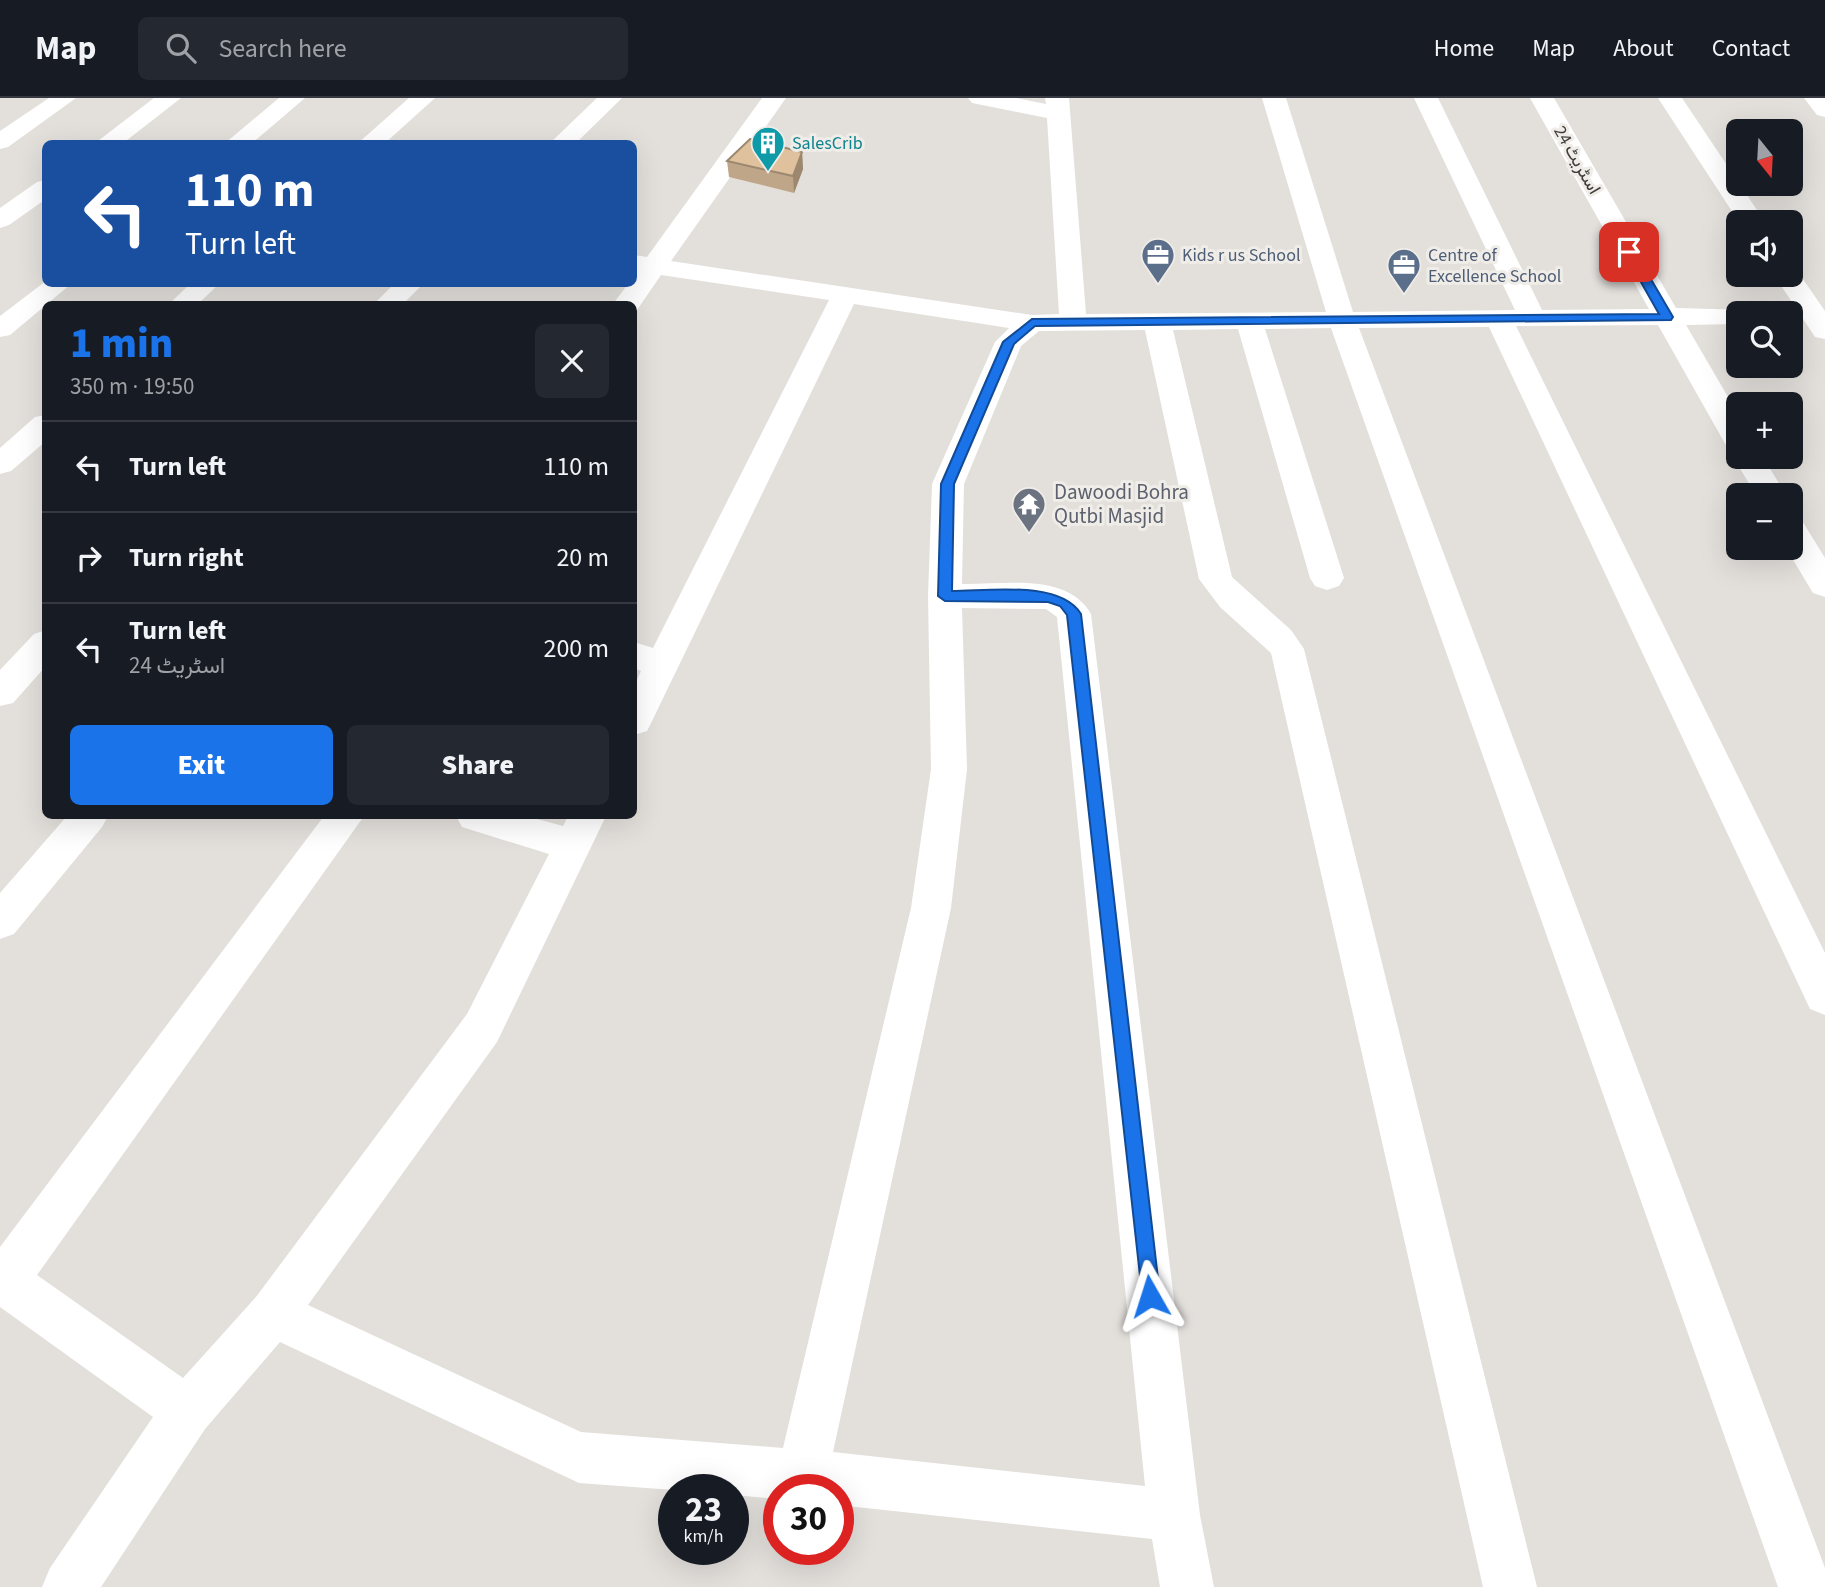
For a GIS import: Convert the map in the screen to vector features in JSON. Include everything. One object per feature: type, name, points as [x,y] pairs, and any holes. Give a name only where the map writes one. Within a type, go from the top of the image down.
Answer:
[{"type":"street","points":[[0,142],[64,98]]},
{"type":"street","points":[[111,140],[169,98]]},
{"type":"street","points":[[241,140],[293,98]]},
{"type":"street","points":[[374,140],[423,98]]},
{"type":"street","points":[[565,140],[610,98]]},
{"type":"street","points":[[637,282],[645,265],[775,98]]},
{"type":"street","points":[[980,98],[1058,106],[1073,322]]},
{"type":"street","points":[[1274,98],[1342,320],[1805,1587]]},
{"type":"street","points":[[1426,98],[1534,319]]},
{"type":"street","name":"اسٹریٹ 24","points":[[1542,98],[1726,419]]},
{"type":"street","points":[[1670,98],[1744,210]]},
{"type":"street","points":[[1816,98],[1825,110]]},
{"type":"street","points":[[0,220],[42,190]]},
{"type":"street","points":[[645,265],[844,297],[1032,323],[1726,316]]},
{"type":"street","points":[[0,329],[54,287]]},
{"type":"street","points":[[186,301],[202,287]]},
{"type":"street","points":[[390,301],[407,287]]},
{"type":"street","points":[[1794,287],[1813,318]]},
{"type":"street","points":[[637,708],[648,660],[844,297]]},
{"type":"street","points":[[1499,319],[1825,996]]},
{"type":"street","points":[[1249,321],[1327,578]]},
{"type":"street","points":[[1157,322],[1216,579],[1240,607],[1277,635],[1287,649],[1510,1587]]},
{"type":"street","points":[[802,1474],[930,908],[949,769],[945,596],[948,484],[1009,342],[1032,323]]},
{"type":"street","points":[[0,464],[42,427]]},
{"type":"street","points":[[1803,549],[1825,585]]},
{"type":"street","points":[[945,596],[1049,597],[1065,603],[1074,614],[1174,1515],[1186,1587]]},
{"type":"street","points":[[20,685],[42,649]]},
{"type":"street","points":[[0,922],[86,819]]},
{"type":"street","points":[[187,1411],[2,1279],[343,819]]},
{"type":"street","points":[[69,1587],[187,1411],[274,1314],[482,1028],[580,830],[498,819]]},
{"type":"street","points":[[274,1314],[579,1457],[790,1474]]},
{"type":"street","points":[[854,1481],[1174,1515]]},
{"type":"building","points":[[750,139],[802,152],[793,176],[727,161]]},
{"type":"place","name":"SalesCrib","points":[[768,173]]},
{"type":"place","name":"Kids r us School","points":[[1158,285]]},
{"type":"place","name":"Centre of Excellence School","points":[[1404,295]]},
{"type":"place","name":"Dawoodi Bohra Qutbi Masjid","points":[[1029,534]]},
{"type":"route","points":[[1150,1296],[1074,614],[1065,603],[1049,597],[945,596],[948,484],[1009,342],[1032,323],[1667,317],[1629,252]]}]
